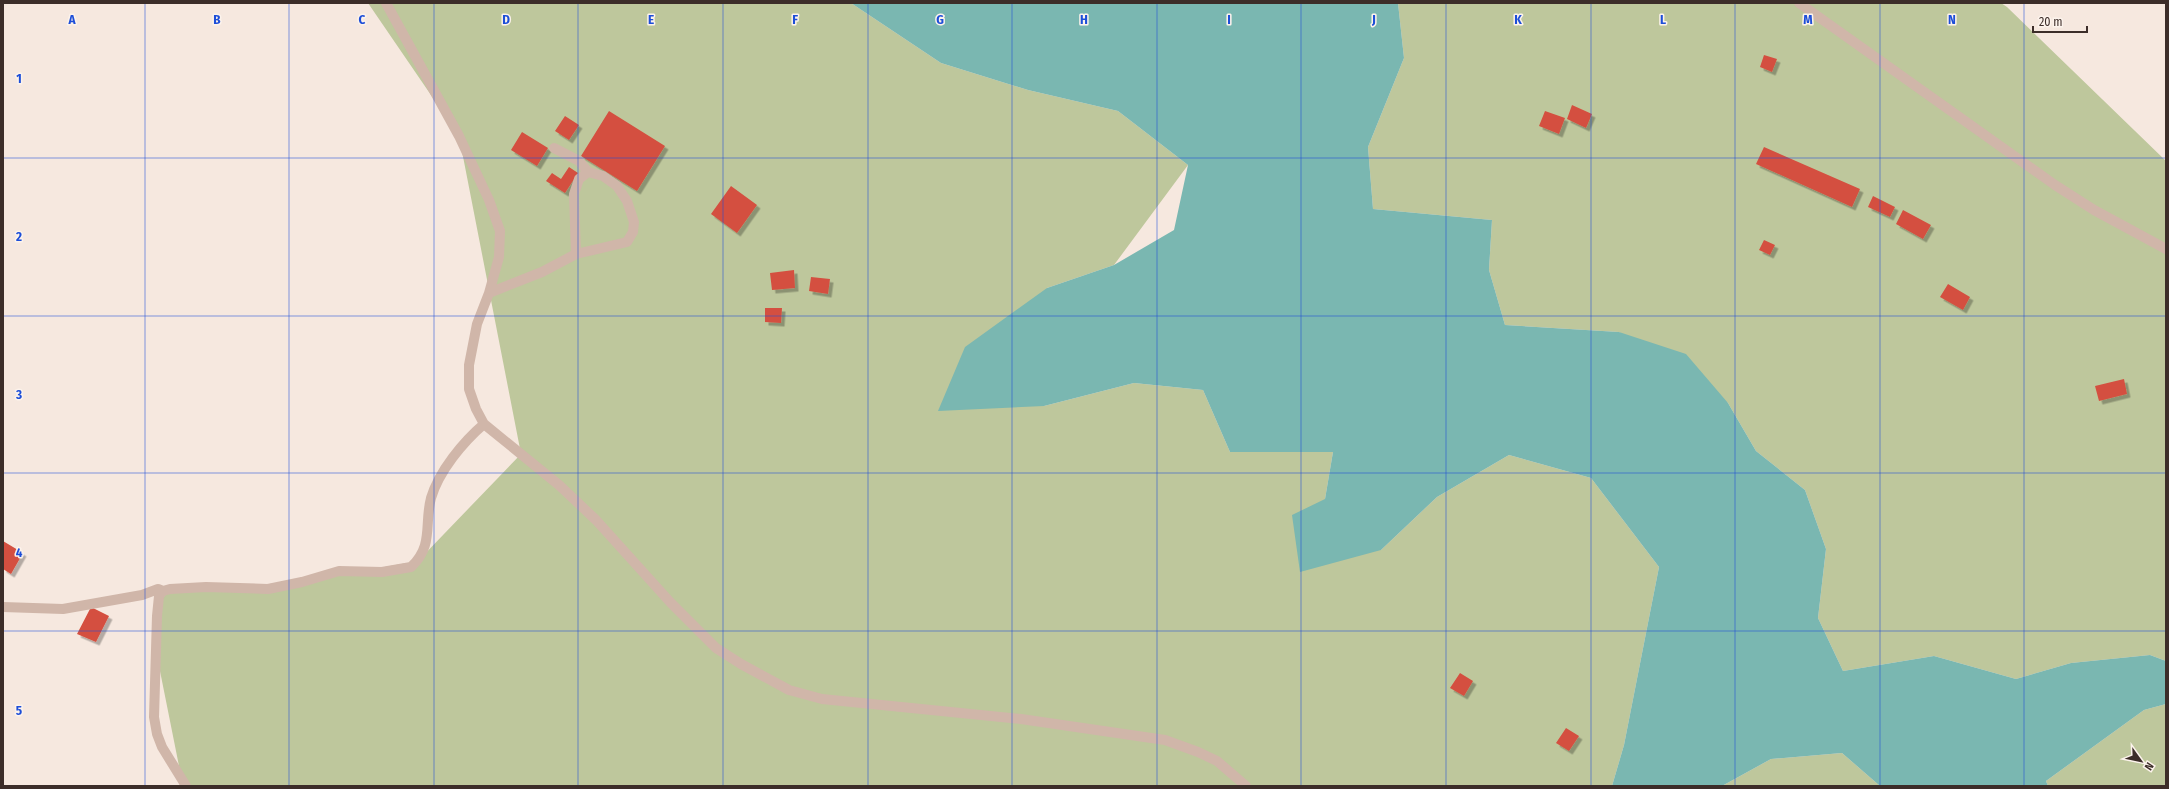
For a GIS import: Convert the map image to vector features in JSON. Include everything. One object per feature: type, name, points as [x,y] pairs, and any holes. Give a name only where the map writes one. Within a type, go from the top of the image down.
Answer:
[{"type":"street","points":[[386,3],[459,136],[489,200],[500,231],[499,257],[489,293],[477,324],[469,365],[469,389],[476,409],[484,424],[559,484],[596,520],[670,602],[716,648],[753,671],[789,690],[822,699],[1021,719],[1165,740],[1198,752],[1217,761],[1246,786]]},
{"type":"street","points":[[1799,3],[2055,185],[2094,210],[2166,249]]},
{"type":"street","points":[[489,293],[542,272],[576,254],[627,242],[633,232],[634,222],[627,201],[617,186],[603,176],[588,172],[579,161],[554,148]]},
{"type":"street","points":[[576,254],[574,194],[578,179],[588,172]]},
{"type":"street","points":[[3,607],[63,608],[142,595],[158,589],[163,591],[170,589],[206,587],[268,589],[302,582],[339,571],[382,572],[411,567],[424,552],[430,500],[434,489],[457,451],[467,438],[484,424]]},
{"type":"street","points":[[163,591],[160,596],[157,616],[154,717],[157,734],[162,747],[186,786]]},
{"type":"green space","points":[[368,3],[851,3],[941,63],[1028,90],[1118,111],[1188,165],[1114,265],[1047,288],[1044,406],[1134,383],[1203,390],[1230,452],[1333,452],[1325,499],[1381,550],[1437,497],[1509,455],[1591,478],[1659,567],[1624,745],[1612,786],[183,786],[156,651],[163,591],[301,582],[418,561],[521,454],[459,136]]},
{"type":"green space","points":[[1398,3],[2001,3],[2007,7],[2166,161],[2166,661],[2150,655],[2071,663],[2016,679],[1934,656],[1843,671],[1818,618],[1826,549],[1805,490],[1756,451],[1728,403],[1619,332],[1505,325],[1489,270],[1492,220],[1373,209],[1368,147],[1404,58]]},
{"type":"green space","points":[[2166,704],[2166,786],[2048,786],[2046,781],[2144,710]]},
{"type":"green space","points":[[1842,753],[1880,786],[1722,786],[1771,759]]},
{"type":"water","points":[[851,3],[1398,3],[1404,58],[1368,147],[1373,209],[1492,220],[1489,270],[1505,325],[1619,332],[1686,354],[1728,403],[1756,451],[1805,490],[1826,549],[1818,618],[1843,671],[1934,656],[2016,679],[2071,663],[2150,655],[2166,661],[2166,704],[2144,710],[2046,781],[2048,786],[1880,786],[1842,753],[1771,759],[1722,786],[1612,786],[1624,745],[1659,567],[1591,478],[1509,455],[1437,497],[1381,550],[1300,572],[1292,515],[1325,499],[1333,452],[1230,452],[1203,390],[1134,383],[1044,406],[938,411],[965,347],[1047,288],[1114,265],[1174,230],[1188,165],[1118,111],[1028,90],[941,63]]},
{"type":"building","points":[[1764,55],[1777,59],[1772,72],[1760,67]]},
{"type":"building","points":[[1572,105],[1592,114],[1586,128],[1567,119]]},
{"type":"building","points":[[609,111],[665,146],[637,191],[581,156]]},
{"type":"building","points":[[1545,111],[1565,118],[1559,134],[1539,126]]},
{"type":"building","points":[[565,116],[579,125],[569,140],[555,131]]},
{"type":"building","points":[[522,132],[548,148],[537,166],[511,150]]},
{"type":"building","points":[[1764,147],[1860,189],[1852,207],[1756,164]]},
{"type":"building","points":[[569,167],[578,173],[565,193],[546,181],[552,173],[561,179]]},
{"type":"building","points":[[731,186],[757,205],[737,233],[711,214]]},
{"type":"building","points":[[1873,196],[1895,207],[1890,217],[1868,207]]},
{"type":"building","points":[[1903,210],[1931,225],[1923,239],[1896,224]]},
{"type":"building","points":[[1764,240],[1775,245],[1770,255],[1759,250]]},
{"type":"building","points":[[794,270],[795,288],[772,290],[770,273]]},
{"type":"building","points":[[811,277],[830,279],[828,294],[809,291]]},
{"type":"building","points":[[1948,284],[1970,297],[1963,310],[1940,297]]},
{"type":"building","points":[[765,308],[782,308],[781,323],[765,322]]},
{"type":"building","points":[[2124,379],[2127,394],[2099,401],[2095,386]]},
{"type":"building","points":[[3,541],[23,553],[11,574],[3,569]]},
{"type":"building","points":[[91,607],[109,616],[96,642],[77,634]]},
{"type":"building","points":[[1460,673],[1473,681],[1464,696],[1450,688]]},
{"type":"building","points":[[1566,728],[1579,736],[1569,751],[1556,743]]}]
